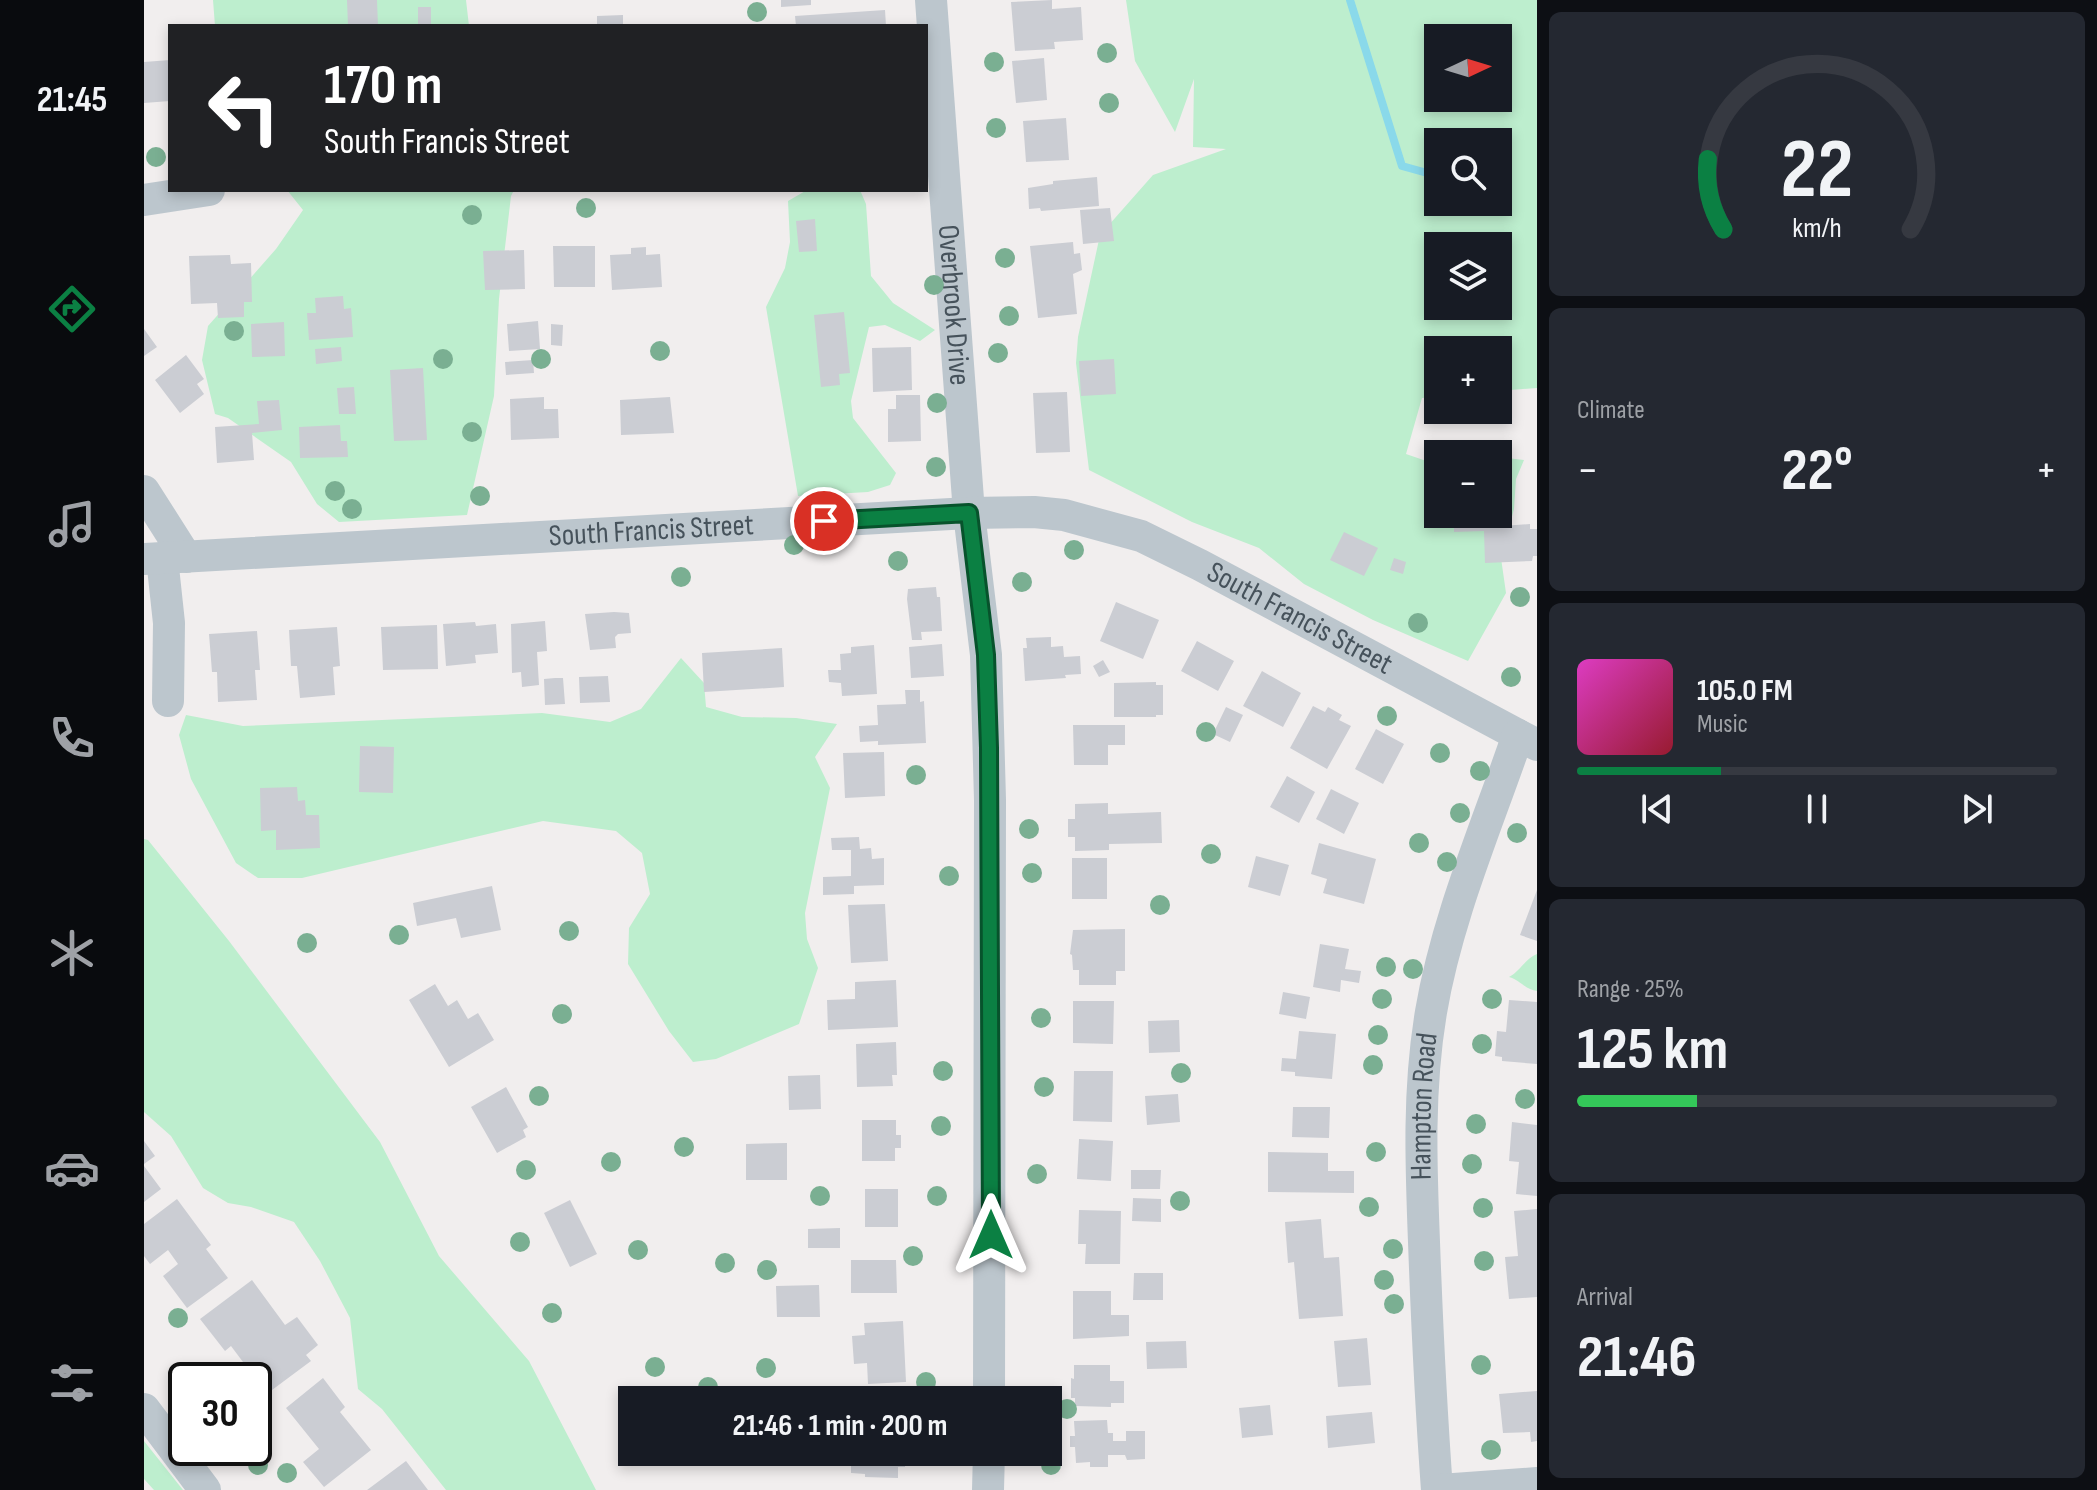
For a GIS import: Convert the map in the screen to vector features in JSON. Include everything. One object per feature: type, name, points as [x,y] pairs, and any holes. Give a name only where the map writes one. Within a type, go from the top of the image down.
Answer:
[{"type":"street","name":"Overbrook Drive","points":[[931,0],[934,150],[986,655],[989,748],[989,1386]]},
{"type":"street","points":[[144,200],[196,192]]},
{"type":"street","points":[[144,491],[164,558],[169,623],[168,701]]},
{"type":"street","name":"South Francis Street","points":[[164,558],[969,513],[1064,515],[1141,536],[1530,735]]},
{"type":"street","name":"Hampton Road","points":[[1438,1490],[1423,1221],[1422,1078],[1431,1010],[1444,952],[1530,735]]},
{"type":"street","points":[[144,1409],[205,1490]]},
{"type":"street","points":[[988,1490],[989,1466]]},
{"type":"street","points":[[1438,1490],[1537,1483]]},
{"type":"green space","points":[[213,0],[466,0],[469,24],[215,24]]},
{"type":"green space","points":[[1126,0],[1537,0],[1537,388],[1512,390],[1512,336],[1424,336],[1424,398],[1406,454],[1424,460],[1424,528],[1509,528],[1501,558],[1506,593],[1468,661],[1373,620],[1304,584],[1259,548],[1192,522],[1089,470],[1076,363],[1078,337],[1100,235],[1153,175],[1226,149],[1193,147],[1194,79],[1175,132],[1135,61]]},
{"type":"green space","points":[[289,192],[513,192],[499,299],[494,396],[467,515],[339,522],[317,504],[291,462],[228,418],[215,414],[202,360],[208,326],[276,249],[303,210]]},
{"type":"green space","points":[[804,192],[861,192],[866,204],[871,276],[893,303],[935,330],[920,341],[885,325],[869,327],[851,401],[853,418],[896,473],[890,485],[868,492],[798,496],[766,307],[785,268],[790,242],[788,201]]},
{"type":"green space","points":[[1512,459],[1524,460],[1516,479],[1512,517]]},
{"type":"green space","points":[[681,658],[704,683],[706,707],[742,717],[796,718],[837,724],[815,757],[830,788],[805,913],[807,939],[818,968],[799,1024],[716,1059],[693,1062],[669,1031],[628,964],[629,928],[650,894],[642,853],[616,831],[543,821],[302,878],[258,878],[236,863],[191,779],[179,735],[186,715],[243,726],[542,713],[610,722],[641,709]]},
{"type":"green space","points":[[144,839],[148,840],[229,941],[380,1142],[439,1256],[529,1361],[596,1490],[446,1490],[382,1409],[358,1389],[350,1318],[320,1261],[294,1222],[251,1207],[228,1203],[203,1188],[171,1136],[144,1112]]},
{"type":"green space","points":[[1537,954],[1537,991],[1509,977]]},
{"type":"green space","points":[[144,1441],[183,1490],[154,1490],[144,1479]]},
{"type":"building","points":[[347,0],[377,0],[378,24],[348,24]]},
{"type":"building","points":[[781,0],[811,0],[811,5],[781,7]]},
{"type":"building","points":[[1052,0],[1052,9],[1081,7],[1083,40],[1054,42],[1055,49],[1015,51],[1011,2]]},
{"type":"building","points":[[418,7],[431,7],[431,24],[418,24]]},
{"type":"building","points":[[885,10],[886,24],[796,24],[795,16]]},
{"type":"building","points":[[623,15],[623,24],[597,24],[597,16]]},
{"type":"building","points":[[1044,58],[1047,100],[1016,103],[1012,61]]},
{"type":"building","points":[[168,60],[168,101],[144,103],[144,62]]},
{"type":"building","points":[[1066,118],[1069,160],[1026,162],[1023,121]]},
{"type":"building","points":[[1097,177],[1099,206],[1041,211],[1040,208],[1029,209],[1028,188],[1053,184],[1053,181]]},
{"type":"building","points":[[1110,208],[1114,241],[1083,244],[1080,210]]},
{"type":"building","points":[[815,219],[817,251],[799,252],[796,221]]},
{"type":"building","points":[[1073,242],[1074,254],[1080,253],[1082,270],[1073,274],[1077,314],[1038,318],[1030,246]]},
{"type":"building","points":[[553,246],[595,246],[595,287],[554,287]]},
{"type":"building","points":[[646,247],[646,255],[660,254],[662,287],[612,290],[610,255],[631,254],[631,248]]},
{"type":"building","points":[[524,250],[525,289],[485,290],[483,251]]},
{"type":"building","points":[[230,255],[231,264],[251,263],[252,302],[244,302],[244,317],[218,318],[217,303],[191,304],[189,256]]},
{"type":"building","points":[[343,296],[344,309],[351,308],[353,337],[309,340],[307,313],[316,313],[315,298]]},
{"type":"building","points":[[844,312],[850,373],[839,374],[840,385],[821,387],[814,315]]},
{"type":"building","points":[[538,321],[540,349],[509,351],[507,324]]},
{"type":"building","points":[[284,322],[285,356],[252,357],[251,324]]},
{"type":"building","points":[[551,324],[563,325],[562,346],[551,345]]},
{"type":"building","points":[[144,329],[157,347],[144,356]]},
{"type":"building","points":[[341,347],[342,361],[316,364],[315,349]]},
{"type":"building","points":[[911,347],[912,390],[873,392],[872,348]]},
{"type":"building","points":[[186,355],[204,379],[197,384],[204,394],[180,413],[155,380]]},
{"type":"building","points":[[1114,359],[1116,394],[1081,396],[1079,361]]},
{"type":"building","points":[[533,360],[534,373],[506,375],[505,362]]},
{"type":"building","points":[[423,368],[427,440],[394,441],[390,370]]},
{"type":"building","points":[[354,387],[356,414],[339,414],[337,388]]},
{"type":"building","points":[[1067,392],[1070,452],[1036,453],[1033,393]]},
{"type":"building","points":[[896,395],[920,395],[921,441],[888,442],[888,409],[896,409]]},
{"type":"building","points":[[544,397],[544,409],[558,409],[559,438],[511,440],[510,399]]},
{"type":"building","points":[[670,397],[674,433],[621,435],[620,400]]},
{"type":"building","points":[[279,400],[282,430],[252,433],[254,460],[217,463],[215,427],[259,424],[257,401]]},
{"type":"building","points":[[340,425],[341,441],[347,441],[348,457],[300,458],[299,427]]},
{"type":"building","points":[[1530,524],[1530,529],[1537,529],[1537,556],[1533,556],[1532,561],[1485,563],[1484,531],[1454,532],[1454,528],[1512,528],[1512,525]]},
{"type":"building","points":[[1344,532],[1378,548],[1364,576],[1330,560]]},
{"type":"building","points":[[1394,558],[1406,562],[1403,574],[1390,570]]},
{"type":"building","points":[[936,587],[937,597],[940,597],[942,631],[921,632],[922,640],[912,640],[908,589]]},
{"type":"building","points":[[1116,602],[1159,620],[1143,659],[1100,641]]},
{"type":"building","points":[[629,613],[631,633],[615,637],[616,648],[590,650],[585,614]]},
{"type":"building","points":[[545,621],[547,651],[537,652],[539,685],[522,687],[521,672],[512,673],[511,624]]},
{"type":"building","points":[[475,622],[476,626],[496,624],[498,653],[475,655],[476,663],[446,666],[443,624]]},
{"type":"building","points":[[437,625],[438,669],[383,670],[381,627]]},
{"type":"building","points":[[337,627],[340,666],[333,667],[335,695],[300,698],[297,666],[291,666],[289,630]]},
{"type":"building","points":[[257,631],[260,670],[255,670],[257,700],[218,702],[217,672],[212,672],[209,634]]},
{"type":"building","points":[[1051,637],[1051,647],[1063,646],[1064,657],[1080,656],[1081,674],[1025,681],[1023,648],[1027,648],[1026,638]]},
{"type":"building","points":[[1197,641],[1234,661],[1218,691],[1181,671]]},
{"type":"building","points":[[942,644],[944,676],[911,678],[909,647]]},
{"type":"building","points":[[874,645],[877,694],[842,696],[841,683],[829,682],[828,670],[841,670],[840,654],[851,653],[851,647]]},
{"type":"building","points":[[782,648],[784,687],[704,692],[702,653]]},
{"type":"building","points":[[1103,660],[1110,672],[1099,677],[1093,666]]},
{"type":"building","points":[[1262,671],[1301,693],[1283,727],[1243,706]]},
{"type":"building","points":[[608,676],[610,702],[580,703],[579,677]]},
{"type":"building","points":[[563,678],[565,704],[545,705],[544,679]]},
{"type":"building","points":[[1156,682],[1156,685],[1163,685],[1163,715],[1114,717],[1114,683]]},
{"type":"building","points":[[905,690],[920,690],[920,702],[924,701],[926,743],[878,745],[878,741],[860,742],[859,726],[878,725],[877,705],[906,704]]},
{"type":"building","points":[[1313,706],[1325,712],[1328,707],[1342,715],[1339,720],[1351,726],[1327,769],[1290,748]]},
{"type":"building","points":[[1226,707],[1243,715],[1230,742],[1213,734]]},
{"type":"building","points":[[1073,725],[1125,725],[1125,745],[1108,745],[1108,765],[1074,765]]},
{"type":"building","points":[[1376,729],[1404,744],[1383,784],[1355,769]]},
{"type":"building","points":[[360,746],[394,747],[393,793],[359,792]]},
{"type":"building","points":[[884,752],[885,796],[845,798],[843,753]]},
{"type":"building","points":[[1287,776],[1315,792],[1299,823],[1270,807]]},
{"type":"building","points":[[297,787],[298,801],[305,800],[306,815],[319,815],[320,848],[276,850],[276,830],[261,831],[260,788]]},
{"type":"building","points":[[1331,789],[1359,803],[1344,834],[1316,819]]},
{"type":"building","points":[[1108,803],[1108,814],[1161,812],[1162,843],[1109,844],[1109,850],[1075,851],[1075,837],[1068,837],[1068,819],[1075,819],[1075,804]]},
{"type":"building","points":[[859,837],[860,849],[871,848],[872,859],[884,858],[884,885],[854,886],[854,894],[823,895],[823,877],[851,876],[851,850],[832,850],[831,838]]},
{"type":"building","points":[[1319,843],[1376,859],[1364,904],[1323,893],[1327,879],[1311,874]]},
{"type":"building","points":[[1256,856],[1289,865],[1280,896],[1248,887]]},
{"type":"building","points":[[1072,858],[1107,858],[1107,899],[1072,899]]},
{"type":"building","points":[[492,886],[501,930],[461,938],[456,918],[417,926],[413,903]]},
{"type":"building","points":[[1537,890],[1537,941],[1520,935]]},
{"type":"building","points":[[885,904],[888,961],[851,963],[848,905]]},
{"type":"building","points":[[1125,929],[1125,971],[1116,971],[1116,985],[1079,985],[1079,970],[1073,970],[1070,954],[1073,930]]},
{"type":"building","points":[[1320,944],[1349,949],[1345,969],[1361,971],[1359,983],[1341,980],[1340,992],[1313,987]]},
{"type":"building","points":[[896,980],[898,1027],[828,1030],[827,1000],[855,999],[855,982]]},
{"type":"building","points":[[435,984],[448,1006],[457,1000],[468,1019],[478,1013],[494,1040],[449,1067],[409,1000]]},
{"type":"building","points":[[1283,992],[1310,997],[1306,1019],[1279,1014]]},
{"type":"building","points":[[1509,1000],[1537,1002],[1537,1064],[1502,1061],[1502,1057],[1495,1056],[1497,1031],[1506,1032]]},
{"type":"building","points":[[1073,1001],[1114,1001],[1113,1044],[1073,1043]]},
{"type":"building","points":[[1179,1020],[1180,1052],[1149,1053],[1148,1021]]},
{"type":"building","points":[[1299,1031],[1336,1034],[1332,1079],[1295,1076],[1295,1072],[1281,1071],[1282,1058],[1296,1059]]},
{"type":"building","points":[[896,1042],[897,1075],[892,1075],[893,1086],[857,1087],[856,1044]]},
{"type":"building","points":[[1074,1071],[1113,1071],[1112,1122],[1073,1121]]},
{"type":"building","points":[[820,1075],[821,1109],[789,1110],[788,1076]]},
{"type":"building","points":[[506,1087],[528,1127],[523,1130],[526,1137],[497,1153],[471,1107]]},
{"type":"building","points":[[1178,1094],[1180,1122],[1147,1125],[1145,1096]]},
{"type":"building","points":[[1293,1107],[1330,1107],[1329,1138],[1292,1137]]},
{"type":"building","points":[[862,1120],[896,1120],[896,1135],[901,1135],[901,1148],[895,1148],[895,1161],[862,1161]]},
{"type":"building","points":[[1512,1122],[1537,1125],[1537,1196],[1516,1194],[1519,1162],[1509,1161]]},
{"type":"building","points":[[1079,1139],[1113,1141],[1111,1181],[1077,1179]]},
{"type":"building","points":[[144,1141],[155,1156],[144,1164]]},
{"type":"building","points":[[787,1143],[787,1180],[746,1180],[746,1144]]},
{"type":"building","points":[[1268,1152],[1328,1153],[1328,1171],[1354,1171],[1354,1193],[1268,1192]]},
{"type":"building","points":[[144,1166],[161,1189],[144,1202]]},
{"type":"building","points":[[1131,1170],[1161,1170],[1160,1189],[1131,1189]]},
{"type":"building","points":[[865,1189],[898,1189],[898,1227],[865,1227]]},
{"type":"building","points":[[1133,1198],[1161,1199],[1161,1222],[1132,1221]]},
{"type":"building","points":[[177,1199],[211,1245],[206,1249],[228,1278],[187,1308],[163,1276],[178,1264],[168,1250],[150,1264],[144,1256],[144,1224]]},
{"type":"building","points":[[570,1200],[597,1254],[570,1267],[544,1213]]},
{"type":"building","points":[[1537,1209],[1537,1297],[1509,1299],[1505,1257],[1518,1256],[1514,1211]]},
{"type":"building","points":[[1079,1210],[1121,1211],[1120,1264],[1085,1264],[1086,1244],[1078,1244]]},
{"type":"building","points":[[1321,1219],[1324,1258],[1339,1257],[1343,1316],[1299,1319],[1294,1262],[1288,1263],[1285,1222]]},
{"type":"building","points":[[840,1228],[840,1248],[808,1248],[808,1229]]},
{"type":"building","points":[[851,1260],[896,1260],[897,1293],[851,1293]]},
{"type":"building","points":[[1134,1273],[1163,1273],[1163,1300],[1133,1300]]},
{"type":"building","points":[[252,1280],[285,1325],[297,1317],[318,1345],[306,1355],[311,1361],[272,1390],[272,1362],[243,1362],[231,1346],[225,1351],[200,1319]]},
{"type":"building","points":[[819,1285],[820,1317],[777,1317],[776,1286]]},
{"type":"building","points":[[1073,1291],[1111,1291],[1111,1315],[1129,1315],[1129,1336],[1073,1339]]},
{"type":"building","points":[[903,1321],[906,1382],[868,1384],[867,1363],[854,1364],[852,1336],[865,1335],[864,1323]]},
{"type":"building","points":[[1367,1338],[1371,1385],[1338,1387],[1334,1341]]},
{"type":"building","points":[[1186,1341],[1187,1368],[1147,1369],[1146,1342]]},
{"type":"building","points":[[1074,1365],[1110,1365],[1110,1381],[1124,1381],[1124,1403],[1111,1403],[1111,1407],[1075,1406],[1075,1398],[1071,1398]]},
{"type":"building","points":[[323,1378],[345,1407],[340,1412],[371,1450],[324,1487],[303,1462],[319,1449],[286,1408]]},
{"type":"building","points":[[1537,1391],[1537,1441],[1531,1442],[1530,1432],[1503,1433],[1499,1394]]},
{"type":"building","points":[[1270,1405],[1273,1435],[1242,1438],[1239,1408]]},
{"type":"building","points":[[1372,1412],[1375,1443],[1328,1448],[1326,1416]]},
{"type":"building","points":[[1107,1420],[1108,1433],[1113,1433],[1113,1441],[1126,1441],[1126,1431],[1145,1431],[1145,1459],[1127,1460],[1125,1455],[1108,1455],[1108,1467],[1090,1467],[1090,1462],[1076,1463],[1075,1447],[1070,1447],[1070,1436],[1075,1436],[1074,1421]]},
{"type":"building","points":[[406,1461],[428,1490],[367,1490]]},
{"type":"building","points":[[851,1466],[905,1466],[898,1467],[898,1478],[865,1477],[865,1474],[851,1473]]},
{"type":"waterway","points":[[1350,0],[1402,166],[1424,172]]},
{"type":"route","points":[[824,521],[969,513],[986,655],[989,748],[991,1235]]}]
